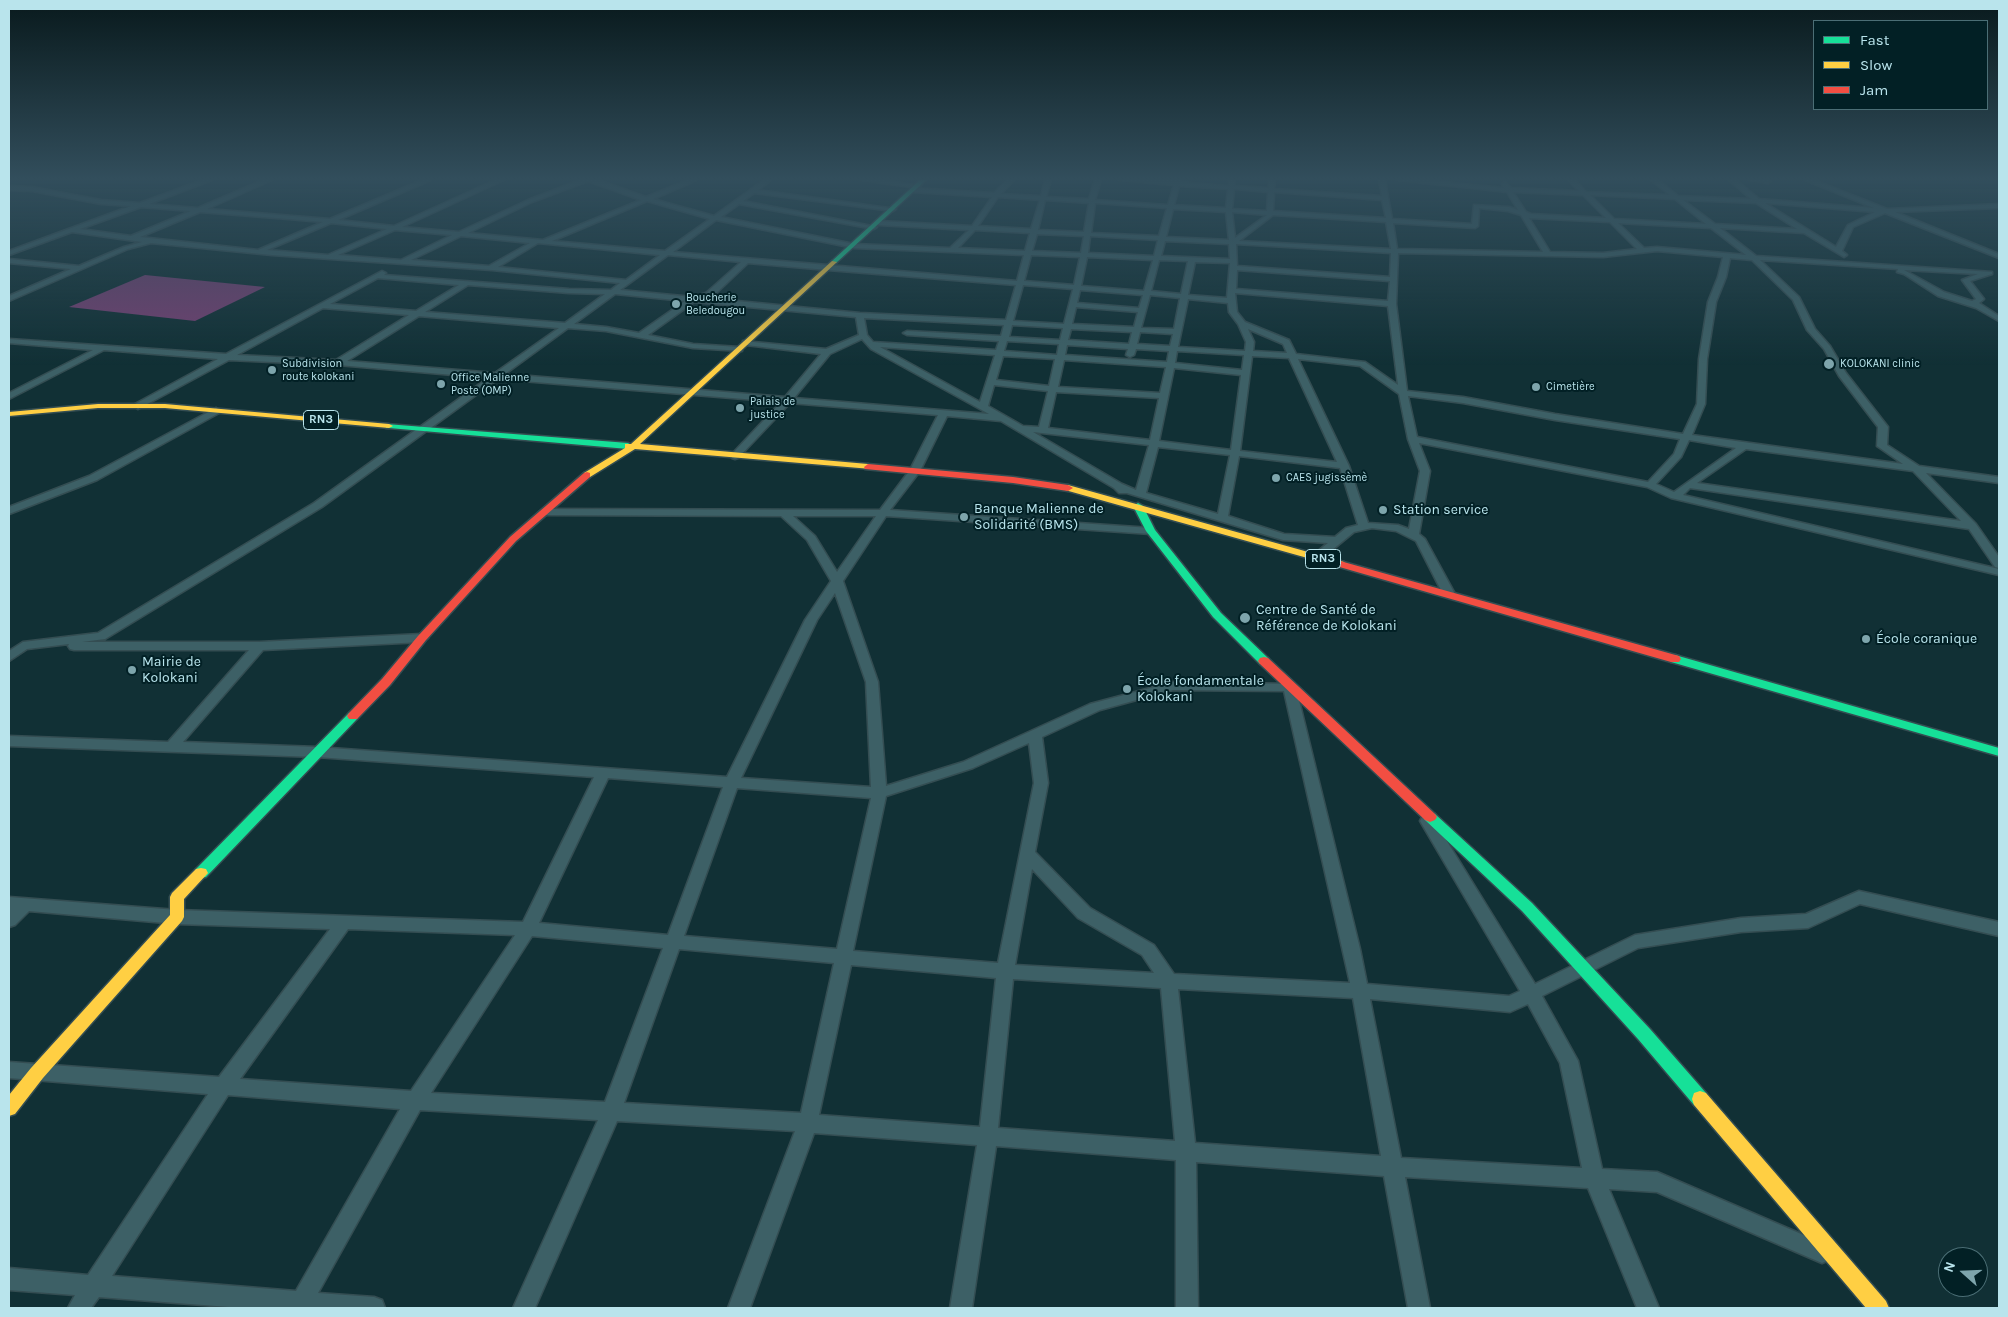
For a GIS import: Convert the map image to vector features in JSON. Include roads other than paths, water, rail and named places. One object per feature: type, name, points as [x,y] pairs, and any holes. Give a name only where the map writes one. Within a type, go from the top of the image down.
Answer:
[{"type":"main road","points":[[9,1108],[37,1073],[177,916],[177,897],[386,682],[422,638],[513,539],[584,477],[632,447],[859,241]]},
{"type":"main road","name":"RN3","points":[[9,414],[98,406],[138,406],[216,411],[916,471],[1013,480],[1068,488],[1139,501],[1317,557],[1999,752]]},
{"type":"main road","points":[[1139,501],[1151,531],[1217,615],[1290,687],[1527,907],[1644,1034],[1879,1308]]},
{"type":"street","points":[[9,253],[39,241]]},
{"type":"street","points":[[9,299],[126,248],[150,241]]},
{"type":"street","points":[[156,241],[258,252],[490,268],[629,282]]},
{"type":"street","points":[[258,252],[284,241]]},
{"type":"street","points":[[328,257],[364,241]]},
{"type":"street","points":[[138,406],[375,276],[442,241]]},
{"type":"street","points":[[533,241],[828,268],[1183,296],[1231,296],[1392,304]]},
{"type":"street","points":[[9,657],[23,646],[102,636],[318,505],[684,241]]},
{"type":"street","points":[[831,241],[854,246],[951,251],[1192,260],[1394,280]]},
{"type":"street","points":[[951,251],[961,241]]},
{"type":"street","points":[[983,407],[1031,241]]},
{"type":"street","points":[[1043,430],[1087,241]]},
{"type":"street","points":[[1128,362],[1162,241]]},
{"type":"street","points":[[1224,241],[1393,251],[1548,254],[1603,254],[1657,249],[1754,258],[1999,273]]},
{"type":"street","points":[[1392,241],[1395,254],[1392,304],[1403,393],[1413,439],[1425,471],[1412,535]]},
{"type":"street","points":[[1540,241],[1548,254]]},
{"type":"street","points":[[1633,241],[1642,250]]},
{"type":"street","points":[[1732,241],[1754,258],[1796,299],[1811,330],[1827,348],[1842,374],[1883,427],[1882,446],[1915,468],[1972,526],[1999,565]]},
{"type":"street","points":[[1823,241],[1861,265],[1906,272],[1941,294],[1979,306],[1999,319]]},
{"type":"street","points":[[1838,251],[1843,241]]},
{"type":"street","points":[[1962,241],[1999,256]]},
{"type":"street","points":[[338,363],[490,268],[539,242]]},
{"type":"street","points":[[1222,518],[1234,453],[1250,342],[1242,324],[1233,312],[1231,296],[1234,264],[1233,242]]},
{"type":"street","points":[[1650,485],[1678,455],[1701,404],[1703,359],[1712,302],[1727,256]]},
{"type":"street","points":[[1139,501],[1154,443],[1192,260]]},
{"type":"street","points":[[642,335],[691,300],[709,295],[746,261]]},
{"type":"street","points":[[9,262],[81,268]]},
{"type":"street","points":[[1972,305],[1980,299],[1966,280],[1990,273]]},
{"type":"street","points":[[375,276],[616,292],[860,315],[1137,328],[1177,332]]},
{"type":"street","points":[[1073,305],[1142,310]]},
{"type":"street","points":[[321,306],[568,326],[642,335],[693,346],[742,346],[827,352]]},
{"type":"street","points":[[860,315],[863,336],[871,344],[941,386],[1004,418],[1118,486],[1139,501],[1222,518],[1283,537],[1336,540]]},
{"type":"street","points":[[1242,324],[1286,342],[1344,466],[1364,527]]},
{"type":"street","points":[[907,333],[1294,356],[1362,364],[1403,393],[1463,400],[1686,438],[1999,480]]},
{"type":"street","points":[[735,456],[788,400],[827,352],[863,336]]},
{"type":"street","points":[[9,341],[338,363],[1004,418]]},
{"type":"street","points":[[871,344],[1169,365],[1246,373]]},
{"type":"street","points":[[9,396],[102,348]]},
{"type":"street","points":[[991,382],[1053,389],[1163,396]]},
{"type":"street","points":[[9,512],[93,478],[216,411]]},
{"type":"street","points":[[524,1308],[611,1112],[738,766],[811,620],[883,513],[916,471],[944,413]]},
{"type":"street","points":[[1020,428],[1344,466]]},
{"type":"street","points":[[1413,439],[1650,485],[1675,496],[1999,572]]},
{"type":"street","points":[[1675,496],[1688,484],[1744,446]]},
{"type":"street","points":[[1688,484],[1972,526]]},
{"type":"street","points":[[544,512],[883,513],[1151,531]]},
{"type":"street","points":[[740,1308],[808,1123],[879,793],[872,682],[837,581],[811,538],[783,512]]},
{"type":"street","points":[[1317,557],[1350,530],[1372,525],[1398,528],[1420,538],[1449,594]]},
{"type":"street","points":[[9,646],[259,646],[422,638]]},
{"type":"street","points":[[171,746],[259,646]]},
{"type":"street","points":[[9,740],[317,752],[879,793],[968,765],[1095,707],[1173,686],[1290,687],[1352,949],[1419,1308]]},
{"type":"street","points":[[961,1308],[988,1136],[1005,972],[1041,783],[1035,734]]},
{"type":"street","points":[[300,1305],[415,1101],[528,930],[603,773]]},
{"type":"street","points":[[1415,802],[1531,993],[1569,1061],[1594,1178],[1648,1308]]},
{"type":"street","points":[[1027,853],[1084,913],[1148,950],[1169,981],[1186,1151],[1187,1308]]},
{"type":"street","points":[[9,920],[17,904],[177,916],[528,930],[1005,972],[1360,991],[1510,1004],[1635,942],[1741,925],[1808,921],[1859,897],[1999,928]]},
{"type":"street","points":[[79,1308],[223,1087],[344,922]]},
{"type":"street","points":[[9,1070],[415,1101],[808,1123],[1393,1166],[1657,1182],[1838,1260],[1858,1308]]},
{"type":"street","points":[[9,1279],[300,1305],[374,1308]]},
{"type":"place","name":"Boucherie Beledougou","points":[[676,304]]},
{"type":"place","name":"KOLOKANI clinic","points":[[1829,364]]},
{"type":"place","name":"Subdivision route kolokani","points":[[272,370]]},
{"type":"place","name":"Office Malienne Poste (OMP)","points":[[441,384]]},
{"type":"place","name":"Cimetière","points":[[1536,387]]},
{"type":"place","name":"Palais de justice","points":[[740,408]]},
{"type":"place","name":"CAES jugissèmè","points":[[1276,478]]},
{"type":"place","name":"Station service","points":[[1383,510]]},
{"type":"place","name":"Banque Malienne de Solidarité (BMS)","points":[[964,517]]},
{"type":"place","name":"Centre de Santé de Référence de Kolokani","points":[[1245,618]]},
{"type":"place","name":"École coranique","points":[[1866,639]]},
{"type":"place","name":"Mairie de Kolokani","points":[[132,670]]},
{"type":"place","name":"École fondamentale Kolokani","points":[[1127,689]]}]
